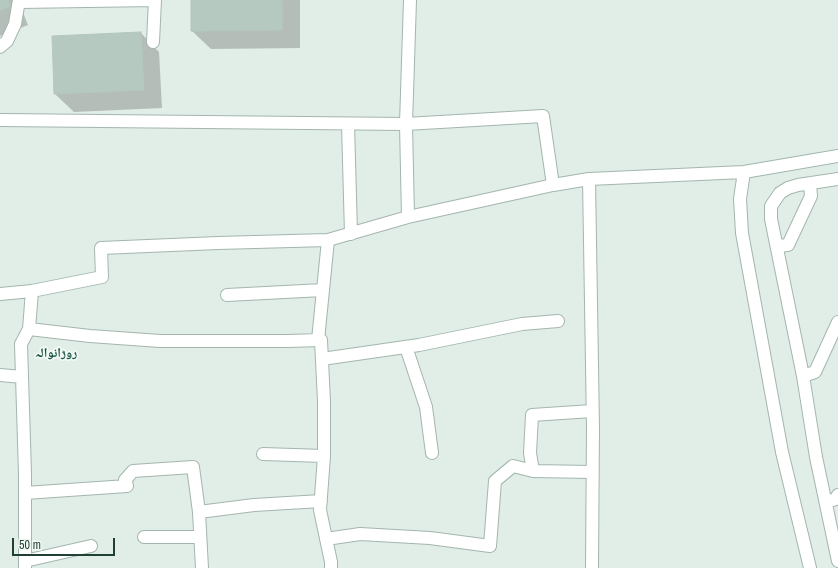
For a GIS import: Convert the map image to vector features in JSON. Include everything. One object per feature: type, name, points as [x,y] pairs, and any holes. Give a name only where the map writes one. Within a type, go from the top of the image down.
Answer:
[{"type":"street","points":[[0,47],[7,41],[15,24],[19,1],[155,0],[153,42]]},
{"type":"street","points":[[408,217],[406,124],[410,0]]},
{"type":"street","points":[[0,120],[406,124],[543,116],[553,185]]},
{"type":"street","points":[[348,124],[351,234]]},
{"type":"street","points":[[0,294],[32,291],[102,277],[101,248],[328,240],[408,217],[553,185],[589,179],[744,172],[838,156]]},
{"type":"street","points":[[744,172],[740,199],[742,233],[782,452],[810,568]]},
{"type":"street","points":[[589,179],[592,411],[592,568]]},
{"type":"street","points":[[838,179],[788,188],[780,193],[771,206],[771,219],[803,376],[816,457],[826,502],[835,532],[838,561]]},
{"type":"street","points":[[777,246],[788,245],[811,196],[810,184]]},
{"type":"street","points":[[318,340],[328,240]]},
{"type":"street","points":[[227,295],[323,290]]},
{"type":"street","points":[[32,291],[29,329],[22,344],[25,565],[91,546]]},
{"type":"street","points":[[322,359],[406,346],[522,324],[558,321]]},
{"type":"street","points":[[803,376],[815,372],[838,322]]},
{"type":"street","points":[[29,329],[90,336],[160,341],[322,340],[324,456],[320,510],[330,568]]},
{"type":"street","points":[[406,346],[426,407],[432,453]]},
{"type":"street","points":[[0,375],[22,377]]},
{"type":"street","points":[[532,470],[530,453],[532,415],[592,411]]},
{"type":"street","points":[[263,454],[324,456]]},
{"type":"street","points":[[326,539],[360,534],[430,538],[490,546],[495,481],[512,466],[532,470],[592,472]]},
{"type":"street","points":[[25,493],[127,486],[125,480],[133,471],[193,467],[199,512],[202,568]]},
{"type":"street","points":[[826,502],[836,499],[838,495]]},
{"type":"street","points":[[199,512],[254,505],[321,501]]},
{"type":"street","points":[[144,537],[200,537]]},
{"type":"building","points":[[0,0],[8,0],[10,6],[0,11]]},
{"type":"building","points":[[191,0],[282,0],[282,30],[191,31]]},
{"type":"building","points":[[141,32],[144,90],[54,94],[52,36]]},
{"type":"district","name":"روڑانوالہ","points":[[56,354]]}]
